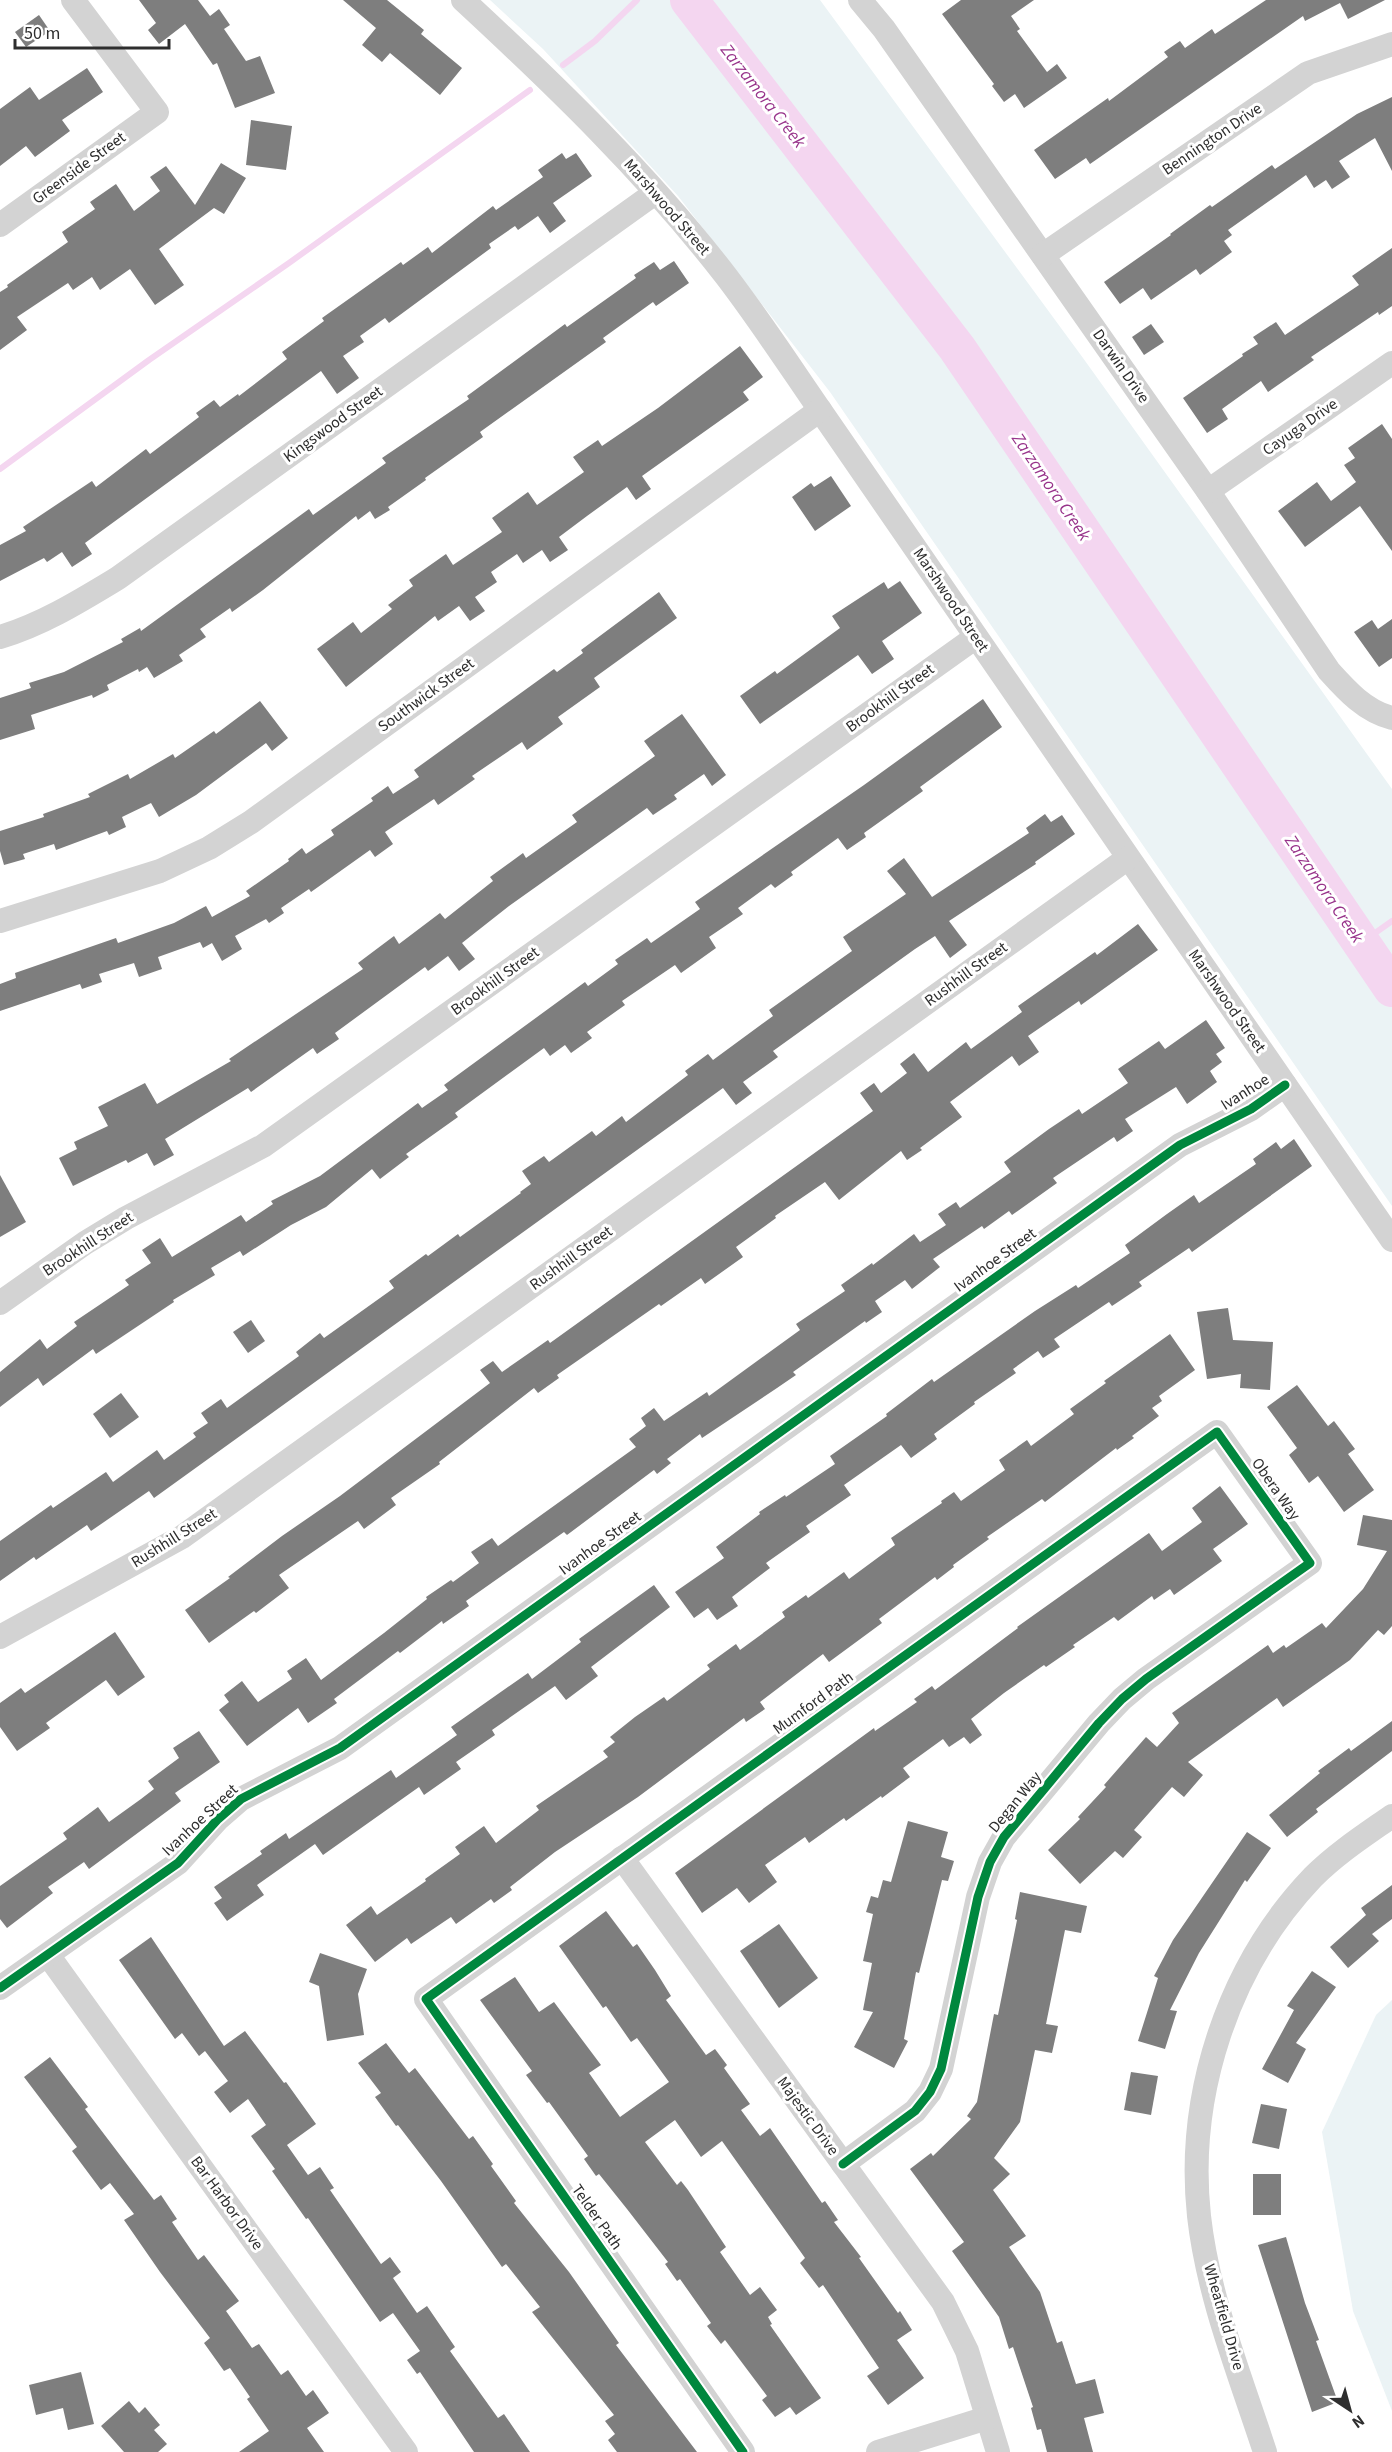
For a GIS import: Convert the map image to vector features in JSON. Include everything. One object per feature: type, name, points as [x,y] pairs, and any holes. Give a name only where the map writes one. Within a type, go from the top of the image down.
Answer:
[{"type":"street","name":"Greenside Street","points":[[0,225],[157,112],[73,0]]},
{"type":"street","name":"Marshwood Street","points":[[463,0],[528,60],[628,161],[724,274],[1392,1240]]},
{"type":"street","name":"Darwin Drive","points":[[860,0],[884,28],[1208,490],[1329,670],[1352,697],[1378,715],[1392,718]]},
{"type":"street","name":"Bennington Drive","points":[[1043,255],[1308,73],[1392,44]]},
{"type":"street","name":"Kingswood Street","points":[[0,637],[71,607],[118,578],[654,193]]},
{"type":"street","name":"Cayuga Drive","points":[[1208,490],[1392,363]]},
{"type":"street","name":"Southwick Street","points":[[0,921],[160,871],[209,848],[243,827],[820,410]]},
{"type":"street","name":"Brookhill Street","points":[[0,1303],[126,1218],[263,1146],[976,637]]},
{"type":"street","name":"Rushhill Street","points":[[0,1636],[182,1537],[1128,858]]},
{"type":"street","name":"Ivanhoe","points":[[1221,1124],[1251,1108],[1285,1085]]},
{"type":"street","name":"Ivanhoe Street","points":[[0,1988],[178,1863],[241,1799],[340,1748],[1180,1146],[1221,1124]]},
{"type":"street","name":"Obera Way","points":[[1217,1432],[1310,1563]]},
{"type":"street","name":"Mumford Path","points":[[426,1999],[1217,1432]]},
{"type":"street","name":"Degan Way","points":[[843,2164],[915,2111],[930,2092],[941,2069],[978,1897],[990,1862],[1004,1837],[1122,1699],[1146,1679],[1310,1563]]},
{"type":"street","name":"Wheatfield Drive","points":[[1265,2452],[1215,2298],[1199,2216],[1198,2129],[1210,2063],[1224,2021],[1242,1980],[1264,1942],[1289,1906],[1313,1877],[1341,1852],[1392,1816]]},
{"type":"street","name":"Majestic Drive","points":[[622,1858],[943,2302],[967,2351],[998,2452]]},
{"type":"street","name":"Bar Harbor Drive","points":[[48,1955],[406,2452]]},
{"type":"street","name":"Telder Path","points":[[426,1999],[743,2452]]},
{"type":"street","points":[[878,2452],[987,2418]]},
{"type":"shaded area","points":[[490,0],[820,0],[1083,358],[1392,789],[1392,1206],[830,392],[678,196],[543,49]]},
{"type":"shaded area","points":[[1392,2000],[1392,2411],[1353,2311],[1322,2132],[1376,2015]]},
{"type":"building","points":[[139,0],[198,0],[210,16],[219,9],[230,25],[224,29],[246,61],[260,56],[275,93],[235,108],[217,63],[213,65],[185,24],[159,44],[148,30],[156,23]]},
{"type":"building","points":[[343,0],[387,0],[424,30],[421,34],[462,68],[440,95],[390,53],[382,62],[362,45],[376,28]]},
{"type":"building","points":[[961,0],[1034,0],[1011,16],[1020,29],[1017,31],[1047,72],[1057,64],[1067,78],[1024,108],[1015,94],[1004,102],[992,86],[994,84],[942,14]]},
{"type":"building","points":[[1266,0],[1385,0],[1348,19],[1340,3],[1305,21],[1303,16],[1090,164],[1086,158],[1055,179],[1034,150],[1108,98],[1109,101],[1168,57],[1164,52],[1180,41],[1185,48],[1212,29],[1215,34]]},
{"type":"building","points":[[39,15],[50,31],[26,47],[15,32]]},
{"type":"building","points":[[87,68],[103,92],[62,120],[70,131],[35,157],[26,146],[0,166],[0,109],[30,87],[39,100]]},
{"type":"building","points":[[1392,97],[1392,171],[1375,138],[1339,161],[1350,177],[1332,189],[1326,180],[1314,188],[1306,175],[1228,230],[1232,235],[1224,241],[1232,252],[1200,275],[1196,269],[1151,300],[1143,288],[1120,304],[1104,282],[1210,205],[1212,207],[1272,165],[1275,169],[1357,114]]},
{"type":"building","points":[[251,120],[292,126],[286,170],[246,165]]},
{"type":"building","points":[[562,153],[566,159],[576,153],[592,176],[553,203],[566,221],[550,233],[538,216],[518,230],[515,226],[489,244],[491,248],[389,323],[385,318],[360,336],[364,342],[343,356],[359,378],[337,394],[321,371],[85,543],[92,554],[72,567],[62,552],[47,562],[44,558],[0,581],[0,545],[26,531],[23,527],[92,481],[96,487],[146,449],[150,454],[199,417],[196,413],[214,400],[220,407],[238,394],[239,396],[287,359],[282,352],[324,321],[322,318],[401,262],[403,265],[428,247],[432,253],[493,206],[496,210],[543,177],[538,170]]},
{"type":"building","points":[[221,163],[246,178],[224,214],[214,208],[159,249],[184,285],[155,305],[130,269],[100,290],[92,277],[73,290],[68,283],[17,317],[27,330],[0,350],[0,292],[68,242],[62,232],[95,209],[90,202],[116,184],[134,211],[160,191],[150,177],[166,166],[195,205]]},
{"type":"building","points":[[1392,248],[1392,306],[1379,315],[1378,312],[1311,357],[1314,360],[1268,392],[1261,381],[1222,409],[1228,419],[1207,433],[1183,398],[1258,344],[1253,337],[1276,322],[1285,335],[1359,285],[1352,276]]},
{"type":"building","points":[[674,261],[689,283],[656,306],[653,302],[603,338],[606,342],[480,432],[483,437],[388,507],[390,510],[375,519],[370,511],[358,520],[356,516],[263,590],[232,612],[230,608],[200,629],[206,637],[179,655],[183,661],[154,678],[147,667],[139,672],[138,669],[107,685],[109,690],[93,698],[92,695],[31,715],[35,729],[0,740],[0,698],[31,688],[29,683],[64,672],[123,642],[121,639],[140,628],[141,631],[309,509],[313,515],[386,463],[382,458],[469,399],[467,396],[565,324],[567,327],[636,278],[634,275],[654,262],[660,270]]},
{"type":"building","points":[[1151,324],[1164,342],[1144,355],[1132,337]]},
{"type":"building","points":[[740,346],[763,377],[743,392],[749,400],[642,476],[651,489],[636,500],[627,487],[559,537],[568,550],[550,562],[542,550],[523,563],[517,554],[491,572],[497,582],[475,597],[485,611],[470,621],[459,606],[438,621],[435,616],[346,687],[317,649],[353,622],[361,633],[392,609],[388,605],[413,586],[409,580],[446,554],[453,565],[502,532],[492,518],[528,492],[537,505],[584,472],[573,457],[598,440],[602,446],[658,408]]},
{"type":"building","points":[[1382,424],[1392,439],[1392,551],[1360,506],[1305,547],[1278,511],[1317,482],[1331,501],[1356,482],[1344,465],[1355,458],[1348,448]]},
{"type":"building","points":[[831,476],[851,506],[815,531],[792,497],[811,483],[814,487]]},
{"type":"building","points":[[900,581],[922,613],[882,641],[894,659],[872,674],[858,655],[760,724],[740,696],[775,671],[777,674],[840,628],[832,616],[884,582],[888,589]]},
{"type":"building","points":[[659,592],[677,618],[594,678],[600,687],[558,717],[563,724],[527,750],[522,742],[472,776],[475,779],[438,805],[434,799],[385,832],[393,844],[375,857],[370,850],[311,892],[309,889],[281,908],[284,913],[269,923],[266,919],[235,936],[242,949],[222,961],[212,943],[203,948],[200,942],[158,957],[162,969],[139,977],[134,963],[99,974],[102,982],[82,989],[80,984],[0,1011],[0,984],[16,978],[15,973],[116,938],[118,943],[174,923],[206,906],[212,917],[250,896],[246,891],[289,861],[288,859],[302,848],[306,854],[334,835],[331,830],[373,801],[371,798],[388,786],[393,794],[419,777],[414,770],[554,669],[557,672],[583,653],[581,650]]},
{"type":"building","points":[[1392,619],[1392,658],[1379,667],[1354,632],[1372,620],[1378,629]]},
{"type":"building","points":[[983,699],[1002,727],[920,787],[923,791],[864,833],[866,837],[847,850],[838,838],[791,872],[793,875],[775,888],[771,884],[738,908],[743,914],[709,937],[716,948],[681,973],[675,965],[622,1001],[625,1005],[587,1032],[592,1038],[571,1053],[565,1045],[550,1056],[544,1048],[455,1113],[458,1117],[406,1154],[409,1157],[380,1179],[372,1169],[326,1207],[291,1225],[243,1256],[240,1251],[211,1268],[215,1275],[173,1300],[174,1302],[96,1354],[93,1349],[43,1386],[38,1378],[0,1407],[0,1372],[40,1339],[47,1349],[77,1326],[74,1322],[129,1285],[125,1280],[151,1263],[142,1250],[160,1238],[172,1257],[241,1215],[246,1222],[273,1204],[271,1201],[320,1176],[418,1103],[422,1108],[448,1090],[444,1085],[585,982],[588,986],[618,964],[615,960],[647,938],[651,943],[700,909],[695,902]]},
{"type":"building","points":[[260,701],[288,738],[272,751],[266,743],[196,795],[159,817],[151,803],[122,817],[126,827],[109,835],[107,831],[56,850],[54,844],[23,854],[25,859],[4,865],[0,851],[0,831],[44,817],[43,814],[90,797],[88,794],[128,774],[130,779],[173,754],[175,758],[214,731],[216,734]]},
{"type":"building","points":[[682,714],[726,775],[712,786],[704,774],[674,795],[677,799],[653,815],[647,808],[509,906],[462,943],[475,959],[459,971],[448,956],[428,971],[425,967],[335,1033],[339,1039],[317,1054],[313,1048],[251,1092],[248,1088],[165,1139],[174,1155],[154,1166],[147,1153],[128,1163],[126,1160],[73,1186],[59,1158],[77,1149],[74,1142],[108,1126],[98,1107],[145,1083],[157,1104],[231,1061],[229,1059],[363,969],[358,963],[394,936],[399,944],[440,913],[445,919],[493,881],[490,877],[523,853],[526,858],[577,822],[572,815],[655,756],[644,741]]},
{"type":"building","points":[[1045,814],[1051,822],[1062,815],[1075,834],[1035,862],[1036,864],[949,921],[967,945],[950,958],[935,936],[915,949],[773,1051],[778,1057],[743,1082],[752,1093],[736,1105],[723,1088],[154,1498],[149,1491],[91,1531],[87,1525],[36,1560],[34,1557],[0,1581],[0,1541],[51,1505],[53,1508],[106,1472],[113,1482],[157,1450],[164,1460],[196,1437],[193,1433],[208,1423],[201,1413],[221,1399],[227,1408],[299,1356],[296,1352],[320,1333],[324,1338],[394,1288],[389,1281],[458,1234],[460,1237],[521,1193],[531,1184],[522,1171],[544,1156],[549,1162],[592,1131],[596,1136],[622,1116],[626,1122],[688,1075],[685,1071],[708,1054],[713,1060],[773,1016],[769,1010],[852,951],[843,937],[906,894],[887,871],[904,858],[932,897],[1029,833],[1026,828]]},
{"type":"building","points":[[1138,924],[1158,950],[1081,1005],[1079,1001],[1028,1036],[1039,1052],[1019,1066],[1012,1056],[950,1102],[962,1117],[920,1148],[922,1150],[907,1160],[901,1151],[839,1200],[825,1182],[775,1216],[776,1218],[736,1247],[743,1257],[705,1284],[701,1278],[661,1306],[659,1304],[557,1375],[559,1378],[538,1393],[534,1388],[439,1462],[440,1464],[391,1498],[396,1505],[364,1529],[358,1521],[279,1575],[289,1588],[256,1613],[254,1611],[209,1643],[185,1610],[490,1383],[480,1370],[493,1361],[502,1372],[548,1340],[550,1343],[873,1111],[860,1093],[874,1083],[881,1093],[907,1073],[900,1064],[914,1053],[928,1072],[966,1042],[971,1049],[1022,1012],[1018,1006],[1095,952],[1097,955]]},
{"type":"building","points":[[1206,1020],[1225,1048],[1216,1054],[1222,1062],[1210,1071],[1217,1082],[1187,1104],[1176,1087],[1125,1119],[1133,1131],[1117,1142],[1114,1137],[1053,1178],[1057,1183],[1012,1215],[1009,1211],[984,1229],[982,1226],[933,1259],[940,1267],[912,1289],[905,1280],[875,1301],[882,1312],[866,1323],[865,1321],[793,1372],[796,1375],[777,1388],[702,1438],[700,1434],[667,1459],[671,1463],[657,1474],[654,1470],[567,1535],[564,1532],[466,1601],[469,1606],[443,1624],[442,1621],[400,1653],[398,1651],[334,1699],[337,1703],[308,1723],[298,1708],[247,1746],[219,1710],[229,1702],[224,1695],[242,1681],[258,1702],[292,1679],[287,1671],[306,1658],[321,1680],[384,1633],[427,1599],[426,1597],[451,1580],[453,1582],[479,1563],[471,1552],[492,1538],[498,1546],[636,1447],[629,1439],[646,1426],[641,1418],[654,1408],[664,1421],[707,1392],[709,1396],[800,1330],[796,1324],[845,1291],[841,1285],[872,1263],[873,1265],[914,1234],[920,1242],[946,1225],[938,1214],[956,1202],[960,1208],[1011,1172],[1004,1162],[1079,1109],[1082,1114],[1128,1083],[1118,1069],[1159,1041],[1165,1049]]},
{"type":"building","points":[[1294,1139],[1312,1166],[1192,1252],[1189,1248],[1139,1282],[1142,1286],[1112,1306],[1109,1302],[1054,1339],[1060,1347],[1043,1358],[1038,1351],[1013,1369],[1016,1373],[974,1402],[975,1404],[934,1434],[937,1439],[911,1458],[901,1445],[844,1485],[851,1495],[806,1526],[810,1532],[766,1563],[770,1568],[732,1597],[738,1606],[717,1620],[708,1608],[694,1618],[675,1592],[724,1558],[716,1547],[760,1514],[759,1512],[835,1464],[830,1456],[887,1416],[886,1414],[932,1379],[934,1382],[1035,1311],[1076,1285],[1078,1288],[1130,1253],[1125,1245],[1194,1195],[1199,1203],[1256,1164],[1253,1159],[1276,1142],[1281,1149]]},
{"type":"building","points":[[0,1175],[26,1222],[0,1237]]},
{"type":"building","points":[[1228,1308],[1233,1340],[1273,1342],[1270,1390],[1240,1388],[1241,1374],[1207,1379],[1197,1312]]},
{"type":"building","points":[[251,1320],[265,1341],[248,1353],[233,1332]]},
{"type":"building","points":[[1170,1334],[1195,1370],[1159,1396],[1162,1401],[1152,1408],[1159,1416],[1132,1436],[1134,1438],[1117,1450],[1116,1448],[1045,1502],[1042,1499],[987,1537],[989,1539],[953,1565],[954,1567],[937,1580],[935,1577],[879,1619],[882,1623],[829,1662],[823,1654],[760,1702],[765,1709],[746,1722],[744,1718],[638,1797],[555,1852],[510,1887],[512,1890],[494,1903],[491,1899],[456,1924],[451,1917],[411,1944],[407,1938],[375,1962],[346,1925],[371,1906],[377,1915],[426,1881],[425,1879],[460,1854],[455,1847],[484,1826],[496,1843],[539,1810],[536,1806],[608,1757],[603,1751],[615,1742],[610,1737],[635,1717],[664,1697],[667,1701],[710,1669],[707,1665],[736,1644],[740,1650],[785,1617],[782,1612],[806,1595],[808,1598],[844,1572],[849,1579],[895,1545],[891,1538],[942,1503],[941,1501],[954,1492],[961,1501],[1005,1470],[999,1460],[1027,1440],[1031,1446],[1074,1414],[1070,1409],[1106,1383],[1104,1381]]},
{"type":"building","points":[[1297,1385],[1328,1426],[1334,1421],[1355,1449],[1348,1454],[1374,1490],[1344,1512],[1318,1476],[1309,1483],[1289,1455],[1297,1448],[1267,1407]]},
{"type":"building","points":[[121,1393],[139,1417],[110,1438],[93,1414]]},
{"type":"building","points":[[1220,1486],[1248,1524],[1213,1549],[1222,1561],[1174,1595],[1170,1589],[1154,1600],[1152,1596],[1118,1621],[1114,1617],[1073,1645],[1075,1647],[1004,1693],[971,1719],[982,1735],[970,1744],[964,1737],[949,1747],[943,1739],[903,1768],[910,1777],[882,1798],[881,1796],[846,1821],[844,1818],[809,1843],[805,1837],[765,1865],[777,1882],[749,1903],[737,1888],[702,1913],[675,1873],[874,1728],[875,1731],[917,1702],[914,1699],[932,1686],[935,1690],[1017,1627],[1149,1533],[1162,1551],[1202,1522],[1192,1508]]},
{"type":"building","points":[[1363,1515],[1392,1520],[1392,1626],[1384,1635],[1378,1630],[1350,1660],[1283,1707],[1277,1698],[1188,1762],[1203,1775],[1184,1797],[1172,1787],[1134,1830],[1142,1837],[1123,1858],[1115,1851],[1080,1884],[1048,1850],[1080,1819],[1078,1817],[1106,1787],[1104,1785],[1146,1737],[1157,1747],[1179,1723],[1172,1713],[1268,1645],[1273,1653],[1284,1645],[1286,1648],[1322,1623],[1326,1628],[1363,1589],[1387,1551],[1357,1545]]},
{"type":"building","points":[[654,1585],[670,1607],[591,1667],[598,1676],[566,1700],[555,1686],[492,1730],[495,1735],[456,1762],[461,1769],[424,1795],[419,1787],[323,1855],[315,1844],[257,1885],[264,1895],[227,1921],[214,1903],[222,1898],[214,1887],[262,1854],[260,1851],[286,1833],[289,1839],[391,1770],[396,1778],[457,1735],[451,1727],[528,1673],[532,1679],[581,1642],[579,1639]]},
{"type":"building","points":[[115,1632],[145,1677],[118,1696],[106,1680],[46,1723],[50,1728],[17,1751],[0,1727],[0,1703],[21,1688],[25,1693]]},
{"type":"building","points":[[1392,1721],[1392,1751],[1316,1809],[1318,1812],[1287,1837],[1269,1815],[1320,1773],[1318,1771],[1349,1748],[1351,1751]]},
{"type":"building","points":[[199,1731],[220,1762],[175,1793],[181,1801],[89,1869],[84,1862],[48,1887],[53,1893],[7,1928],[0,1919],[0,1886],[67,1839],[63,1833],[98,1807],[109,1822],[154,1789],[148,1781],[179,1758],[173,1748]]},
{"type":"building","points":[[908,1821],[948,1832],[941,1857],[954,1861],[948,1881],[942,1880],[919,1973],[916,1972],[904,2039],[908,2041],[894,2068],[854,2047],[873,2012],[863,2010],[872,1963],[863,1961],[873,1914],[866,1912],[871,1896],[878,1898],[883,1880],[891,1882]]},
{"type":"building","points":[[1247,1832],[1271,1848],[1247,1882],[1245,1880],[1199,1953],[1170,2010],[1177,2011],[1165,2049],[1138,2041],[1158,1978],[1154,1976],[1173,1940]]},
{"type":"building","points":[[1392,1885],[1392,1919],[1372,1934],[1379,1941],[1348,1968],[1330,1947],[1366,1915],[1361,1908]]},
{"type":"building","points":[[1020,1892],[1087,1906],[1081,1933],[1065,1930],[1046,2024],[1058,2026],[1052,2053],[1035,2050],[1020,2122],[994,2158],[1010,2174],[993,2190],[1026,2236],[1009,2247],[1040,2292],[1057,2343],[1062,2341],[1076,2384],[1095,2379],[1104,2413],[1084,2418],[1093,2452],[1047,2452],[1041,2429],[1037,2430],[1031,2408],[1033,2407],[1013,2347],[1009,2349],[999,2317],[952,2251],[964,2242],[910,2169],[931,2153],[933,2156],[971,2119],[967,2116],[977,2102],[994,2014],[998,2015],[1017,1920],[1015,1919]]},
{"type":"building","points":[[606,1911],[633,1947],[637,1944],[671,1996],[666,2000],[706,2055],[715,2049],[727,2065],[724,2068],[750,2104],[741,2110],[760,2136],[770,2128],[822,2203],[825,2201],[838,2220],[834,2222],[912,2330],[897,2340],[924,2378],[888,2405],[867,2376],[879,2368],[823,2285],[819,2288],[800,2263],[805,2258],[722,2141],[701,2157],[675,2120],[645,2142],[677,2185],[681,2181],[688,2190],[726,2247],[720,2252],[750,2295],[760,2287],[777,2310],[768,2317],[772,2324],[770,2325],[821,2398],[796,2415],[790,2407],[775,2417],[762,2400],[767,2396],[725,2340],[721,2344],[707,2326],[711,2323],[680,2279],[677,2281],[665,2264],[668,2262],[599,2174],[596,2176],[584,2159],[588,2156],[549,2102],[547,2103],[526,2075],[532,2071],[480,2000],[515,1977],[539,2012],[554,2002],[601,2065],[589,2073],[620,2117],[669,2082],[637,2038],[631,2042],[606,2006],[603,2008],[559,1946]]},
{"type":"building","points":[[779,1924],[818,1978],[779,2008],[740,1951]]},
{"type":"building","points":[[151,1937],[224,2046],[245,2031],[284,2083],[286,2082],[316,2124],[287,2145],[308,2175],[320,2167],[334,2188],[330,2190],[381,2264],[390,2257],[401,2272],[393,2278],[417,2313],[427,2306],[455,2347],[450,2351],[498,2418],[504,2414],[530,2452],[474,2452],[420,2372],[417,2374],[407,2360],[420,2351],[393,2313],[380,2322],[308,2218],[306,2219],[272,2171],[275,2169],[251,2136],[266,2125],[248,2099],[230,2113],[214,2092],[228,2081],[205,2051],[199,2056],[182,2033],[175,2039],[119,1960]]},
{"type":"building","points":[[320,1953],[367,1969],[358,1994],[364,2035],[327,2041],[319,1986],[309,1982]]},
{"type":"building","points":[[1312,1971],[1336,1987],[1296,2043],[1306,2049],[1288,2083],[1262,2069],[1294,2010],[1287,2006]]},
{"type":"building","points":[[386,2043],[409,2073],[415,2068],[469,2139],[473,2136],[516,2201],[514,2203],[569,2272],[619,2343],[616,2345],[697,2452],[617,2452],[608,2440],[615,2434],[605,2421],[614,2415],[532,2312],[540,2307],[506,2264],[502,2267],[441,2181],[375,2097],[381,2093],[358,2063]]},
{"type":"building","points":[[50,2057],[88,2107],[85,2109],[154,2200],[161,2195],[177,2219],[172,2222],[198,2260],[204,2255],[239,2301],[226,2311],[252,2348],[259,2344],[281,2375],[288,2370],[306,2396],[313,2390],[329,2413],[307,2428],[324,2452],[239,2452],[269,2431],[247,2399],[250,2397],[230,2368],[224,2371],[204,2343],[210,2338],[124,2220],[134,2214],[110,2183],[101,2190],[72,2151],[77,2147],[24,2077]]},
{"type":"building","points":[[1131,2072],[1158,2076],[1151,2115],[1124,2110]]},
{"type":"building","points":[[1261,2104],[1287,2109],[1279,2149],[1252,2143]]},
{"type":"building","points":[[1253,2174],[1281,2174],[1281,2215],[1253,2215]]},
{"type":"building","points":[[1286,2237],[1305,2303],[1319,2340],[1316,2341],[1338,2402],[1312,2412],[1258,2245]]},
{"type":"building","points":[[81,2372],[94,2424],[68,2430],[63,2408],[36,2415],[29,2385]]},
{"type":"building","points":[[129,2401],[139,2413],[145,2407],[160,2425],[154,2430],[167,2444],[158,2452],[124,2452],[101,2426]]},
{"type":"waterway","points":[[563,65],[595,41],[637,0]]},
{"type":"waterway","name":"Zarzamora Creek","points":[[689,0],[957,348],[1392,988]]},
{"type":"waterway","points":[[0,469],[149,360],[289,263],[530,90]]},
{"type":"waterway","points":[[1361,943],[1392,921]]},
{"type":"cycle path","points":[[0,1988],[178,1863],[218,1819],[241,1799],[340,1748],[1180,1145],[1251,1109],[1285,1085]]},
{"type":"cycle path","points":[[743,2452],[426,1999],[1217,1432],[1310,1563],[1146,1679],[1122,1699],[1099,1723],[1004,1837],[990,1862],[978,1897],[941,2069],[930,2092],[915,2111],[843,2164]]}]
